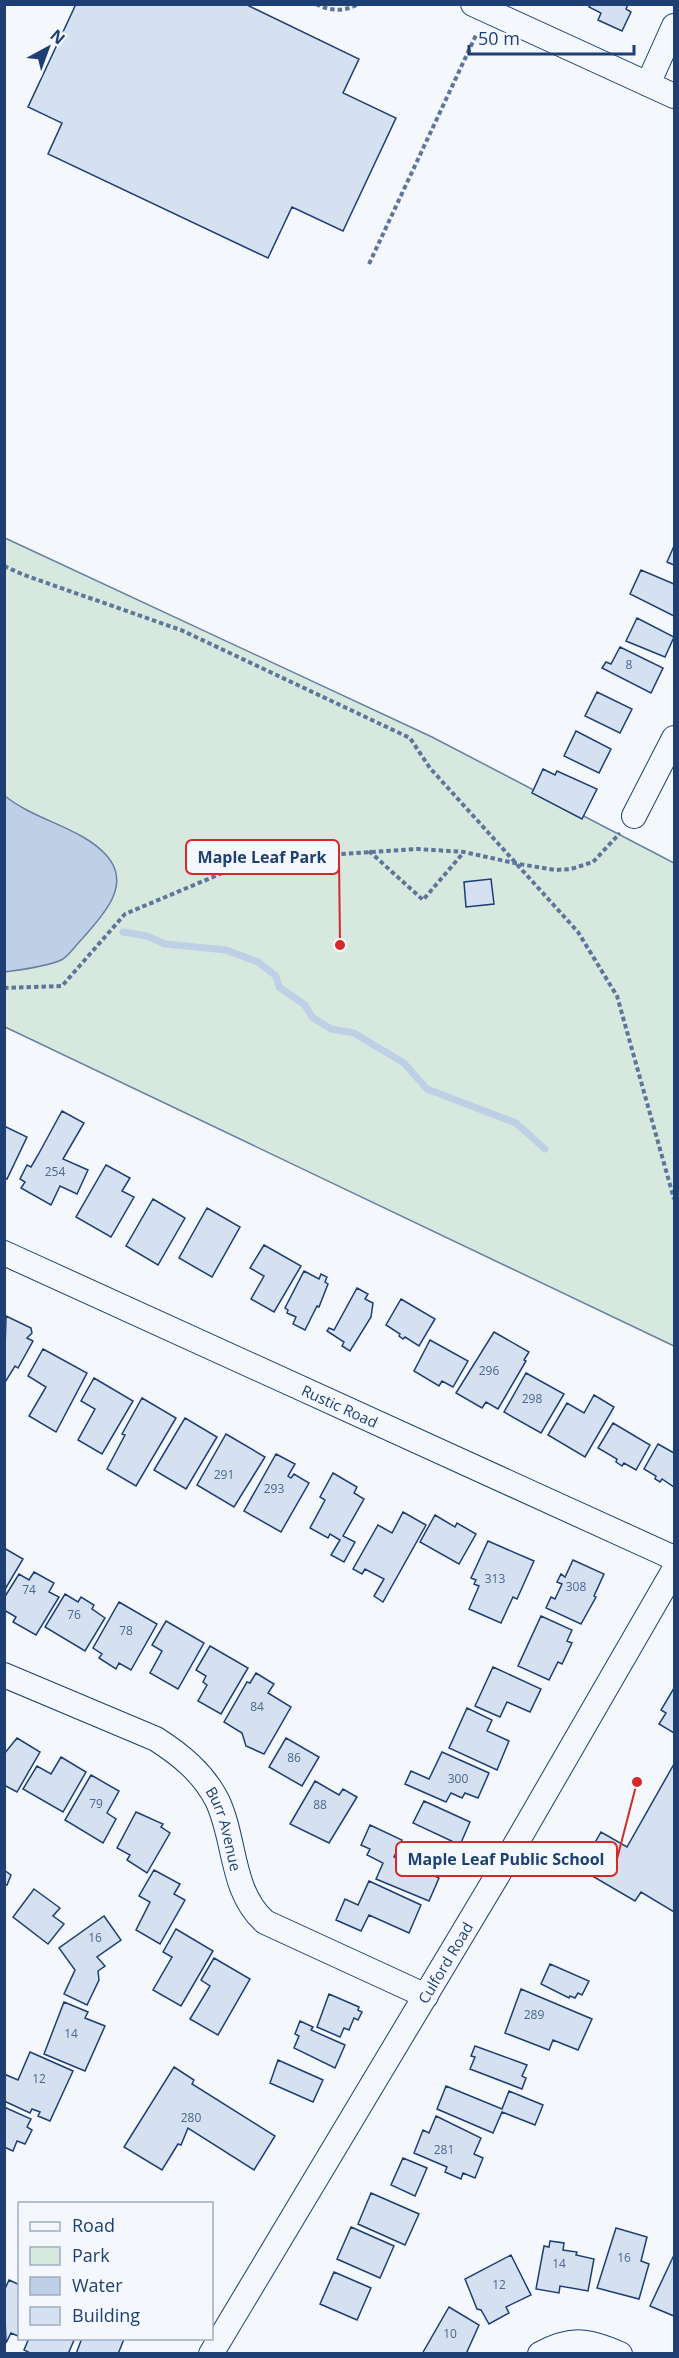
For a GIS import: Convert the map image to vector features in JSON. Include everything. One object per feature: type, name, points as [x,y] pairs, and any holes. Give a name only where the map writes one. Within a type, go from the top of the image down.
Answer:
[{"type":"street","points":[[473,4],[675,96]]},
{"type":"street","points":[[648,84],[675,26]]},
{"type":"street","points":[[634,816],[675,738]]},
{"type":"street","name":"Rustic Road","points":[[4,1252],[675,1558]]},
{"type":"street","name":"Culford Road","points":[[211,2354],[426,1996],[675,1570]]},
{"type":"street","name":"Burr Avenue","points":[[4,1675],[156,1739],[173,1750],[193,1766],[217,1801],[236,1871],[255,1914],[265,1922],[426,1996]]},
{"type":"street","points":[[540,2354],[557,2344],[578,2341],[597,2344],[620,2354]]},
{"type":"path","points":[[316,4],[324,8],[349,10],[358,4]]},
{"type":"path","points":[[369,264],[477,33]]},
{"type":"path","points":[[4,566],[181,630],[410,738],[422,751],[430,768],[578,932],[617,996],[675,1200]]},
{"type":"path","points":[[4,988],[62,986],[125,914],[232,869],[292,850],[327,855],[417,849],[464,852],[555,870],[583,866],[593,862],[634,816]]},
{"type":"path","points":[[368,851],[423,900],[464,852]]},
{"type":"green space","points":[[5,538],[432,737],[674,863],[674,1346],[5,1027]]},
{"type":"water","points":[[5,796],[17,805],[72,831],[97,846],[114,867],[117,879],[116,890],[105,911],[66,957],[43,966],[5,972]]},
{"type":"building","points":[[76,4],[245,4],[359,59],[343,93],[396,118],[343,231],[292,207],[268,258],[48,154],[62,123],[28,107]]},
{"type":"building","points":[[591,4],[628,4],[626,9],[631,12],[622,31],[598,20],[601,13],[589,7]]},
{"type":"building","points":[[674,546],[674,565],[667,562]]},
{"type":"building","points":[[641,570],[674,584],[674,616],[630,594]]},
{"type":"building","points":[[637,618],[674,637],[665,657],[626,641]]},
{"type":"building","points":[[620,647],[663,668],[651,693],[602,668],[606,662],[611,664]]},
{"type":"building","points":[[597,692],[632,709],[620,733],[585,716]]},
{"type":"building","points":[[576,731],[611,749],[599,773],[564,756]]},
{"type":"building","points":[[543,769],[555,775],[557,771],[597,789],[582,819],[532,793]]},
{"type":"building","points":[[491,879],[494,904],[466,907],[464,882]]},
{"type":"building","points":[[62,1111],[84,1123],[63,1159],[88,1170],[77,1194],[60,1186],[51,1205],[21,1188],[25,1182],[20,1179],[27,1165],[31,1167]]},
{"type":"building","points":[[4,1126],[27,1137],[7,1179],[4,1178]]},
{"type":"building","points":[[106,1165],[130,1178],[122,1191],[134,1197],[111,1237],[76,1217]]},
{"type":"building","points":[[153,1199],[185,1218],[158,1265],[126,1246]]},
{"type":"building","points":[[207,1208],[240,1227],[212,1277],[179,1258]]},
{"type":"building","points":[[264,1245],[301,1266],[274,1312],[251,1299],[264,1276],[250,1268]]},
{"type":"building","points":[[304,1271],[319,1279],[321,1274],[327,1277],[325,1282],[328,1284],[319,1307],[317,1306],[305,1330],[293,1324],[296,1317],[287,1313],[288,1310],[285,1308]]},
{"type":"building","points":[[357,1288],[368,1294],[365,1299],[373,1303],[371,1317],[350,1351],[342,1346],[344,1342],[327,1331],[329,1328],[334,1330]]},
{"type":"building","points":[[401,1299],[435,1319],[419,1346],[405,1337],[403,1339],[399,1336],[400,1334],[386,1325]]},
{"type":"building","points":[[6,1316],[31,1328],[32,1333],[27,1338],[33,1341],[18,1368],[15,1366],[4,1384]]},
{"type":"building","points":[[494,1332],[529,1352],[498,1409],[486,1402],[482,1408],[456,1393]]},
{"type":"building","points":[[430,1340],[468,1361],[453,1387],[442,1381],[439,1386],[414,1371]]},
{"type":"building","points":[[43,1349],[87,1373],[56,1432],[29,1416],[46,1387],[28,1376]]},
{"type":"building","points":[[526,1373],[564,1394],[541,1433],[504,1412]]},
{"type":"building","points":[[94,1378],[133,1401],[102,1454],[78,1440],[95,1409],[81,1401]]},
{"type":"building","points":[[594,1395],[614,1407],[585,1457],[548,1435],[567,1403],[584,1413]]},
{"type":"building","points":[[142,1398],[176,1418],[136,1486],[107,1469],[125,1435],[122,1434]]},
{"type":"building","points":[[185,1418],[217,1437],[186,1489],[154,1470]]},
{"type":"building","points":[[613,1423],[650,1445],[636,1470],[624,1463],[622,1466],[616,1462],[617,1459],[598,1448]]},
{"type":"building","points":[[226,1434],[265,1457],[234,1507],[197,1485]]},
{"type":"building","points":[[658,1444],[674,1453],[674,1487],[662,1479],[660,1482],[655,1479],[656,1476],[644,1469]]},
{"type":"building","points":[[276,1454],[295,1464],[288,1476],[291,1478],[294,1474],[309,1483],[281,1532],[244,1511]]},
{"type":"building","points":[[333,1473],[357,1487],[354,1493],[364,1499],[343,1536],[355,1542],[344,1562],[331,1555],[340,1540],[330,1534],[328,1538],[310,1528],[325,1500],[320,1497]]},
{"type":"building","points":[[403,1512],[426,1525],[383,1602],[374,1596],[384,1579],[365,1569],[362,1574],[353,1569],[378,1525],[392,1533]]},
{"type":"building","points":[[435,1515],[455,1527],[457,1523],[476,1534],[459,1564],[420,1542]]},
{"type":"building","points":[[488,1541],[534,1561],[517,1599],[513,1597],[501,1623],[469,1609],[479,1586],[474,1584],[476,1580],[471,1578]]},
{"type":"building","points":[[4,1548],[23,1559],[4,1591]]},
{"type":"building","points":[[573,1560],[604,1574],[594,1596],[596,1597],[581,1624],[546,1608],[551,1597],[555,1599],[562,1584],[557,1582],[561,1574],[565,1577]]},
{"type":"building","points":[[34,1572],[54,1583],[49,1592],[59,1597],[36,1635],[13,1622],[16,1617],[4,1610],[4,1598],[19,1574],[29,1580]]},
{"type":"building","points":[[65,1594],[78,1602],[81,1597],[94,1605],[92,1609],[105,1618],[85,1651],[45,1627]]},
{"type":"building","points":[[119,1602],[157,1624],[131,1670],[119,1663],[116,1669],[99,1658],[102,1654],[93,1648]]},
{"type":"building","points":[[541,1616],[572,1630],[567,1641],[572,1643],[562,1664],[558,1662],[549,1680],[518,1666]]},
{"type":"building","points":[[166,1621],[204,1643],[178,1689],[150,1673],[162,1651],[152,1645]]},
{"type":"building","points":[[210,1646],[248,1668],[221,1714],[198,1701],[207,1685],[203,1682],[206,1676],[196,1670]]},
{"type":"building","points":[[493,1667],[541,1689],[530,1712],[507,1702],[500,1717],[475,1706]]},
{"type":"building","points":[[256,1673],[274,1684],[268,1693],[291,1707],[264,1754],[246,1746],[242,1733],[224,1722],[247,1682],[250,1683]]},
{"type":"building","points":[[674,1688],[674,1733],[659,1724],[666,1713],[661,1710]]},
{"type":"building","points":[[467,1708],[492,1720],[487,1731],[509,1741],[497,1770],[449,1748]]},
{"type":"building","points":[[17,1738],[40,1752],[17,1792],[4,1785],[4,1754]]},
{"type":"building","points":[[286,1738],[319,1757],[302,1786],[269,1767]]},
{"type":"building","points":[[442,1752],[489,1773],[478,1798],[465,1793],[462,1798],[451,1793],[446,1802],[405,1784],[411,1771],[429,1779]]},
{"type":"building","points":[[61,1757],[86,1772],[63,1812],[23,1789],[37,1766],[51,1774]]},
{"type":"building","points":[[674,1764],[674,1912],[641,1892],[635,1901],[570,1863],[575,1854],[585,1860],[601,1832],[627,1847]]},
{"type":"building","points":[[91,1775],[119,1791],[107,1813],[116,1819],[103,1843],[65,1820]]},
{"type":"building","points":[[315,1781],[339,1795],[343,1789],[357,1797],[329,1843],[290,1824]]},
{"type":"building","points":[[424,1801],[470,1822],[460,1845],[413,1823]]},
{"type":"building","points":[[136,1812],[163,1824],[161,1827],[170,1833],[147,1873],[127,1860],[130,1855],[117,1848]]},
{"type":"building","points":[[370,1825],[402,1840],[394,1857],[439,1878],[429,1901],[376,1879],[383,1863],[367,1855],[370,1849],[361,1845]]},
{"type":"building","points":[[4,1870],[11,1875],[7,1885],[4,1884]]},
{"type":"building","points":[[154,1870],[180,1884],[174,1894],[185,1900],[160,1944],[136,1930],[150,1902],[139,1896]]},
{"type":"building","points":[[369,1881],[421,1905],[409,1933],[369,1915],[361,1931],[336,1920],[345,1899],[358,1905]]},
{"type":"building","points":[[34,1889],[60,1908],[53,1916],[64,1924],[48,1944],[13,1917]]},
{"type":"building","points":[[104,1916],[121,1940],[97,1957],[105,1966],[98,1971],[99,1980],[87,2005],[64,1994],[75,1970],[59,1948]]},
{"type":"building","points":[[176,1929],[213,1951],[181,2006],[153,1990],[172,1957],[163,1952]]},
{"type":"building","points":[[214,1958],[250,1979],[218,2035],[190,2019],[210,1986],[201,1980]]},
{"type":"building","points":[[550,1964],[589,1981],[582,1995],[578,1993],[575,1998],[570,1996],[569,1998],[541,1984]]},
{"type":"building","points":[[521,1989],[592,2019],[578,2050],[553,2040],[549,2050],[505,2033]]},
{"type":"building","points":[[329,1994],[359,2007],[358,2010],[362,2012],[358,2020],[354,2018],[349,2030],[344,2028],[340,2037],[317,2027]]},
{"type":"building","points":[[64,2002],[88,2012],[85,2018],[105,2026],[85,2071],[44,2054]]},
{"type":"building","points":[[300,2021],[313,2027],[311,2030],[345,2045],[335,2068],[294,2048],[299,2036],[295,2034]]},
{"type":"building","points":[[475,2046],[527,2065],[522,2076],[526,2078],[522,2089],[470,2069],[475,2057],[471,2056]]},
{"type":"building","points":[[30,2052],[73,2071],[50,2121],[38,2116],[40,2112],[32,2109],[30,2113],[4,2101],[4,2074],[18,2080]]},
{"type":"building","points":[[278,2060],[323,2080],[313,2102],[270,2083]]},
{"type":"building","points":[[174,2067],[194,2080],[192,2084],[275,2136],[254,2170],[188,2128],[181,2145],[178,2144],[162,2170],[124,2147]]},
{"type":"building","points":[[446,2086],[502,2109],[509,2091],[543,2105],[535,2125],[502,2112],[493,2133],[437,2109]]},
{"type":"building","points":[[4,2107],[31,2119],[27,2127],[32,2130],[25,2144],[17,2141],[13,2151],[4,2147]]},
{"type":"building","points":[[436,2116],[481,2138],[474,2154],[483,2158],[475,2178],[463,2173],[461,2179],[445,2172],[447,2167],[414,2153],[423,2130],[429,2133]]},
{"type":"building","points":[[403,2158],[427,2168],[415,2196],[391,2185]]},
{"type":"building","points":[[371,2193],[419,2214],[405,2245],[358,2224]]},
{"type":"building","points":[[351,2227],[394,2246],[380,2278],[337,2259]]},
{"type":"building","points":[[616,2228],[647,2237],[641,2261],[649,2264],[639,2299],[597,2288]]},
{"type":"building","points":[[550,2241],[564,2243],[563,2250],[577,2252],[576,2255],[594,2259],[588,2291],[560,2286],[559,2293],[536,2289],[544,2246],[549,2247]]},
{"type":"building","points":[[511,2255],[531,2295],[506,2307],[509,2313],[489,2324],[481,2310],[477,2309],[465,2279]]},
{"type":"building","points":[[674,2255],[674,2316],[650,2306]]},
{"type":"building","points":[[334,2272],[371,2288],[357,2320],[320,2304]]},
{"type":"building","points":[[9,2280],[18,2284],[18,2336],[11,2333],[6,2343],[4,2291]]},
{"type":"building","points":[[449,2307],[479,2325],[466,2354],[422,2354]]},
{"type":"building","points":[[28,2340],[74,2340],[68,2354],[32,2354],[24,2350]]},
{"type":"building","points":[[81,2340],[124,2340],[118,2354],[76,2354]]},
{"type":"waterway","points":[[123,932],[147,936],[165,944],[226,950],[258,962],[276,976],[279,987],[305,1005],[312,1017],[331,1029],[354,1033],[404,1063],[427,1089],[516,1123],[545,1149]]},
{"type":"place","name":"Maple Leaf Park","points":[[340,945]]},
{"type":"place","name":"Maple Leaf Public School","points":[[637,1782]]}]
